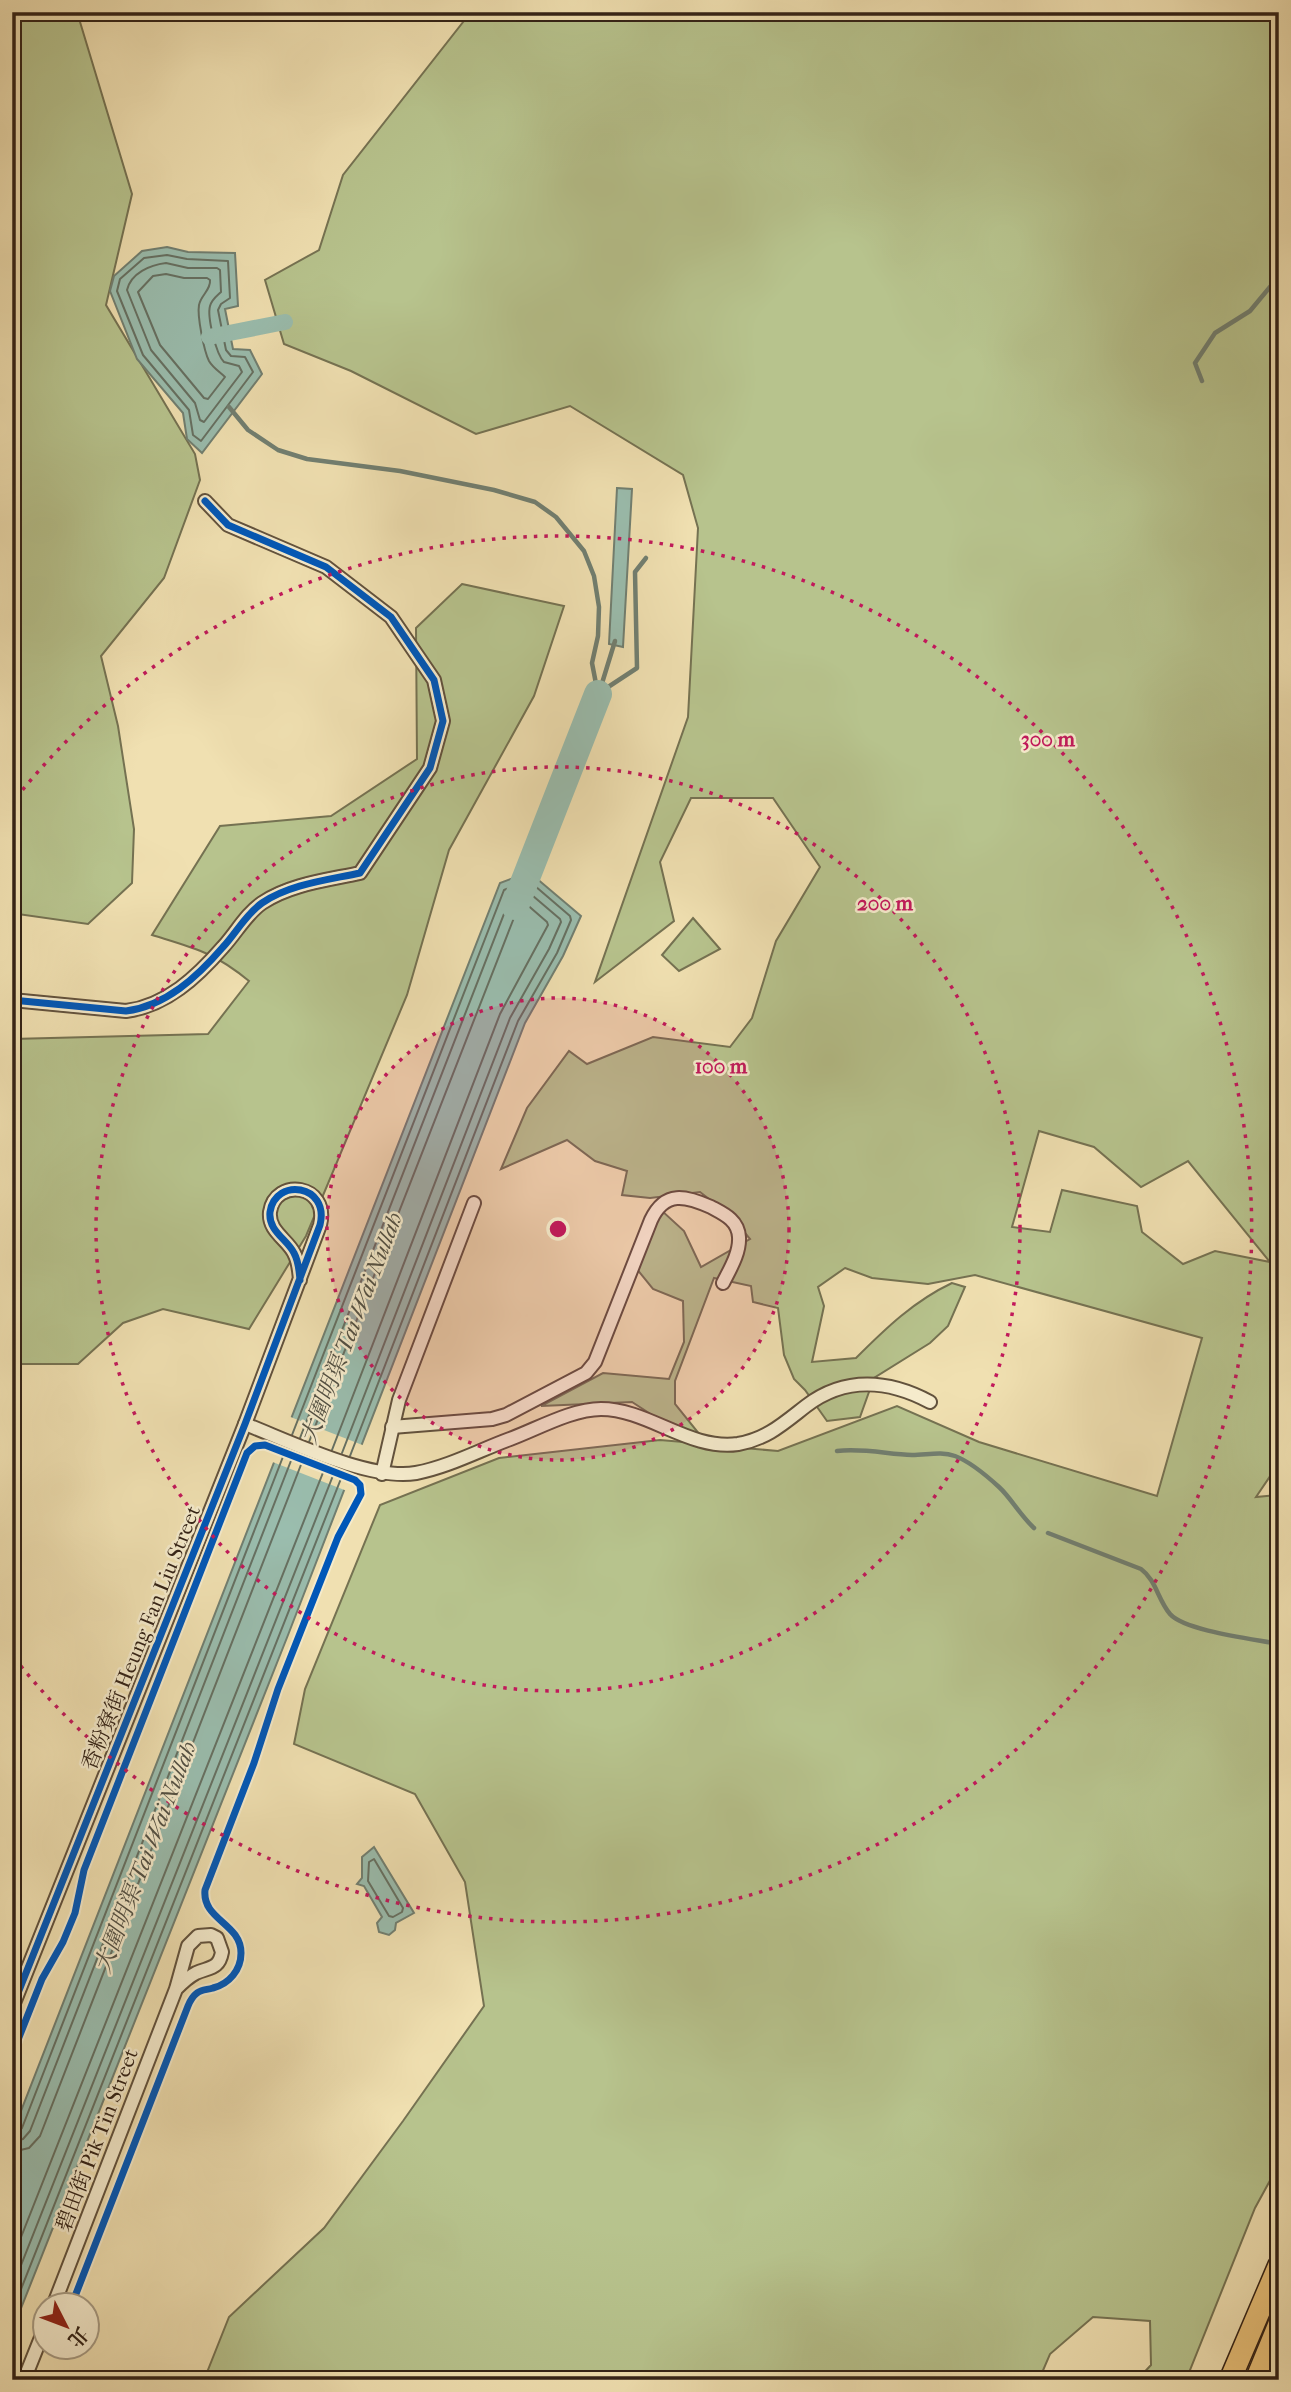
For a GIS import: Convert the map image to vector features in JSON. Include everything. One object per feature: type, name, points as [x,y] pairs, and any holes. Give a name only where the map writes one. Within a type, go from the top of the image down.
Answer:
[{"type":"highway","points":[[1230,2380],[1279,2266]]},
{"type":"highway","points":[[1256,2380],[1279,2324]]},
{"type":"street","points":[[12,1000],[126,1011],[141,1009],[163,1000],[188,982],[223,948],[261,904],[287,890],[360,873],[430,768],[443,721],[434,680],[391,617],[326,567],[228,525],[205,501]]},
{"type":"street","name":"香粉寮街 Heung Fan Liu Street","points":[[13,2005],[245,1424],[300,1280],[322,1217],[316,1199],[309,1192],[297,1189],[279,1196],[273,1203],[270,1214],[274,1230],[294,1253],[300,1280]]},
{"type":"street","points":[[392,1427],[492,1419],[506,1415],[586,1373],[595,1362],[651,1220],[658,1209],[668,1201],[681,1197],[692,1198],[727,1215],[736,1224],[738,1248],[723,1283]]},
{"type":"street","points":[[382,1474],[399,1399],[474,1203]]},
{"type":"street","points":[[245,1424],[357,1466],[382,1474],[400,1474],[429,1469],[590,1410],[623,1412],[699,1440],[726,1444],[741,1443],[769,1434],[818,1398],[845,1386],[878,1384],[907,1391],[930,1402]]},
{"type":"street","name":"碧田街 Pik Tin Street","points":[[60,2290],[176,1989],[186,1952],[192,1940],[198,1936],[217,1938],[222,1952],[218,1964],[196,1973],[176,1989]]},
{"type":"street","points":[[24,2380],[32,2360]]},
{"type":"green space","points":[[12,12],[77,12],[132,194],[106,305],[195,454],[200,480],[164,578],[101,656],[118,726],[134,829],[132,883],[88,924],[18,914],[12,917]]},
{"type":"green space","points":[[471,12],[1279,12],[1279,1463],[1256,1497],[1279,1495],[1279,2164],[1255,2208],[1186,2380],[1137,2380],[1151,2365],[1150,2321],[1093,2317],[1050,2354],[1041,2375],[1043,2380],[204,2380],[229,2317],[324,2228],[484,2006],[465,1882],[415,1794],[294,1744],[305,1689],[380,1505],[499,1458],[660,1440],[695,1443],[632,1402],[541,1406],[603,1373],[669,1379],[684,1342],[683,1301],[653,1289],[632,1263],[660,1209],[684,1231],[701,1267],[750,1239],[731,1216],[700,1192],[650,1198],[622,1195],[627,1171],[595,1161],[567,1140],[501,1169],[527,1108],[569,1051],[587,1064],[653,1037],[730,1047],[752,1018],[776,941],[820,867],[773,798],[691,798],[660,862],[674,921],[595,982],[688,717],[698,528],[683,475],[570,406],[476,434],[351,371],[284,344],[265,280],[319,250],[343,175]],"holes":[[[1039,1131],[1094,1147],[1141,1187],[1188,1161],[1270,1262],[1215,1251],[1183,1264],[1142,1232],[1137,1206],[1062,1190],[1050,1232],[1012,1227]],[[845,1268],[872,1278],[928,1284],[975,1275],[1202,1338],[1157,1496],[979,1442],[897,1406],[778,1451],[708,1445],[675,1404],[675,1381],[714,1278],[751,1286],[753,1302],[778,1308],[784,1355],[794,1379],[827,1421],[860,1417],[874,1378],[930,1343],[948,1326],[965,1287],[952,1283],[925,1298],[856,1358],[812,1362],[824,1306],[818,1287]]]},
{"type":"green space","points":[[462,584],[564,606],[534,696],[449,850],[407,995],[306,1236],[249,1329],[163,1309],[123,1323],[78,1364],[12,1364],[12,1039],[208,1034],[249,981],[214,957],[152,935],[220,826],[331,816],[417,759],[416,628]]},
{"type":"green space","points":[[693,918],[720,949],[679,971],[662,955]]},
{"type":"water","points":[[167,247],[188,252],[235,253],[238,306],[225,309],[233,349],[250,350],[262,374],[202,453],[187,439],[183,413],[137,359],[110,291],[114,276],[142,251]]},
{"type":"water","points":[[617,488],[632,489],[623,647],[609,644]]},
{"type":"water","points":[[529,872],[581,916],[563,956],[525,1023],[288,1635],[12,2331],[12,2134],[500,883]]},
{"type":"water","points":[[374,1847],[414,1913],[396,1923],[395,1930],[389,1935],[379,1932],[377,1923],[382,1917],[364,1886],[357,1884],[362,1878],[362,1857]]},
{"type":"pier","points":[[288,1416],[365,1446],[347,1491],[270,1461]]},
{"type":"waterway","points":[[1202,381],[1195,363],[1215,333],[1250,311],[1279,276]]},
{"type":"waterway","points":[[209,337],[285,322]]},
{"type":"waterway","points":[[229,407],[248,430],[278,450],[307,459],[400,471],[494,490],[535,502],[556,517],[584,551],[594,576],[599,607],[598,636],[592,663],[598,694]]},
{"type":"waterway","points":[[599,693],[637,668],[635,572],[646,558]]},
{"type":"waterway","points":[[599,693],[615,641]]},
{"type":"waterway","name":"大圍明渠 Tai Wai Nullah","points":[[515,906],[598,694]]},
{"type":"waterway","points":[[837,1451],[912,1455],[939,1453],[955,1456],[973,1466],[999,1487],[1034,1528]]},
{"type":"waterway","points":[[1048,1533],[1141,1569],[1150,1579],[1170,1614],[1178,1620],[1204,1630],[1279,1644]]},
{"type":"cycle path","points":[[12,1000],[126,1011],[141,1008],[167,996],[202,969],[262,903],[297,887],[360,873],[430,768],[443,721],[434,680],[391,617],[326,567],[228,525],[205,501]]},
{"type":"cycle path","points":[[12,2008],[245,1424],[320,1225],[321,1211],[317,1201],[301,1190],[291,1190],[274,1201],[270,1219],[275,1230],[296,1256],[299,1270],[299,1273],[300,1277],[300,1280]]},
{"type":"cycle path","points":[[12,2055],[42,1979],[63,1942],[75,1913],[84,1870],[247,1453],[255,1446],[265,1445],[355,1480],[360,1485],[361,1494],[338,1537],[278,1689],[254,1763],[205,1890],[209,1908],[229,1928],[239,1943],[239,1965],[229,1980],[199,1992],[190,2002],[77,2290]]}]
